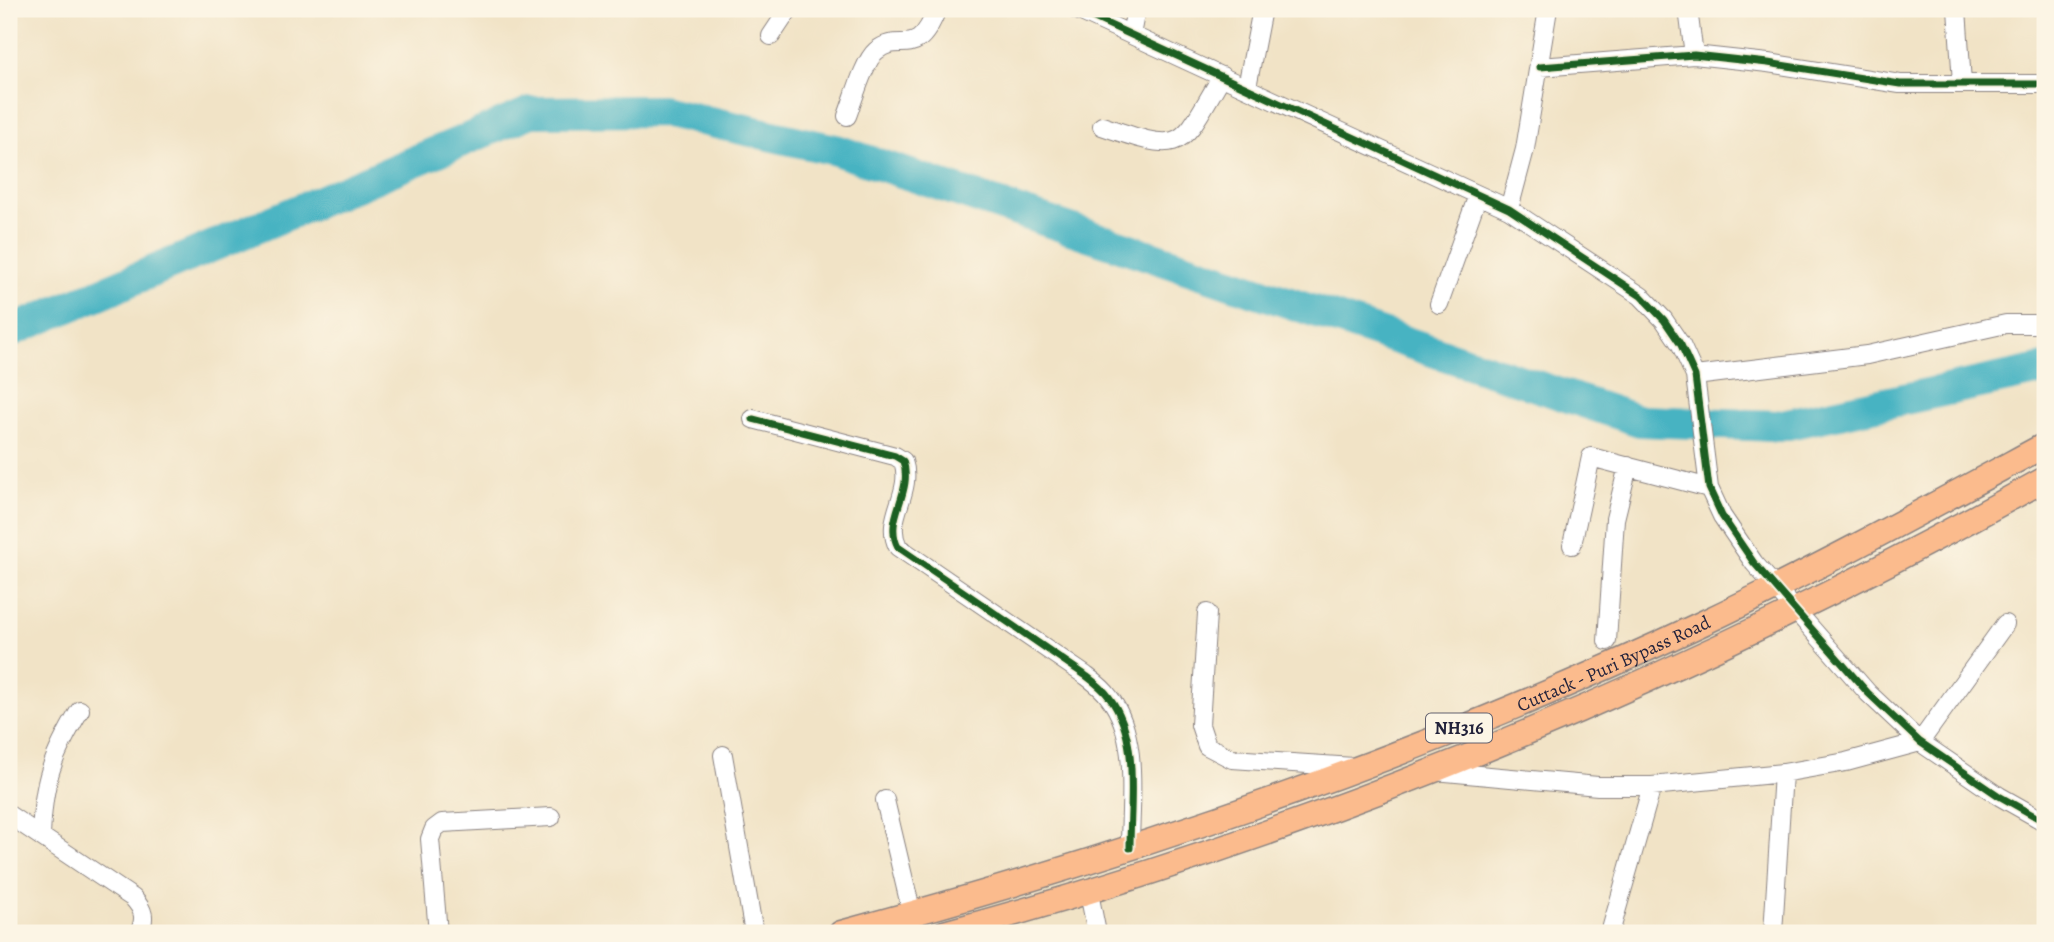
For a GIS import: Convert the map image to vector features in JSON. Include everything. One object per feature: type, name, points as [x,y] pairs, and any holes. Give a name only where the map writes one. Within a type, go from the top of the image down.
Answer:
[{"type":"highway","name":"Cuttack - Puri Bypass Road","points":[[841,933],[1035,880],[1361,768],[1702,624],[2045,445]]},
{"type":"highway","name":"Cuttack - Puri Bypass Road","points":[[944,933],[1089,893],[1435,771],[1587,707],[1796,613],[2045,479]]},
{"type":"street","points":[[771,36],[789,9]]},
{"type":"street","points":[[847,116],[871,55],[885,46],[909,44],[921,39],[937,9]]},
{"type":"street","points":[[1075,9],[1508,209],[1641,296],[1664,320],[1681,345],[1696,383],[1709,488],[1734,535],[1796,613],[1868,694],[1920,742],[1998,796],[2045,822]]},
{"type":"street","points":[[1131,34],[1136,9]]},
{"type":"street","points":[[1247,87],[1262,9]]},
{"type":"street","points":[[1508,209],[1525,149],[1548,9]]},
{"type":"street","points":[[1688,9],[1695,55]]},
{"type":"street","points":[[1957,9],[1962,83]]},
{"type":"street","points":[[1539,67],[1695,55],[1768,63],[1900,84],[2045,84]]},
{"type":"street","points":[[1102,126],[1148,142],[1173,142],[1184,137],[1223,76]]},
{"type":"street","points":[[1439,304],[1478,195]]},
{"type":"street","points":[[1696,383],[1867,355],[2006,324],[2045,324]]},
{"type":"street","points":[[753,419],[895,456],[903,461],[907,483],[892,523],[893,537],[898,547],[1085,675],[1109,696],[1123,721],[1128,745],[1130,848]]},
{"type":"street","points":[[1572,545],[1591,457],[1709,488]]},
{"type":"street","points":[[1606,641],[1615,519],[1628,466]]},
{"type":"street","points":[[1207,613],[1200,725],[1207,746],[1232,759],[1361,768]]},
{"type":"street","points":[[1435,771],[1598,786],[1652,786],[1783,773],[1846,762],[1920,742],[2005,624]]},
{"type":"street","points":[[41,836],[42,803],[53,755],[80,710]]},
{"type":"street","points":[[723,755],[754,933]]},
{"type":"street","points":[[1773,933],[1783,773]]},
{"type":"street","points":[[1610,933],[1652,786]]},
{"type":"street","points":[[885,800],[912,914]]},
{"type":"street","points":[[9,815],[134,898],[142,908],[145,921],[139,933]]},
{"type":"street","points":[[438,933],[430,839],[434,829],[442,823],[551,817]]},
{"type":"street","points":[[1089,893],[1097,933]]},
{"type":"waterway","points":[[9,332],[531,112],[661,111],[836,150],[1640,421],[1778,426],[2045,369]]},
{"type":"cycle path","points":[[1075,9],[1509,209],[1641,296],[1664,320],[1681,345],[1695,376],[1709,488],[1722,516],[1754,563],[1868,693],[1920,742],[1999,796],[2045,822]]},
{"type":"cycle path","points":[[1540,67],[1694,55],[1768,63],[1900,84],[2045,84]]},
{"type":"cycle path","points":[[753,419],[895,456],[903,461],[905,484],[894,526],[898,547],[1091,680],[1107,694],[1119,713],[1125,731],[1131,770],[1130,848]]}]
